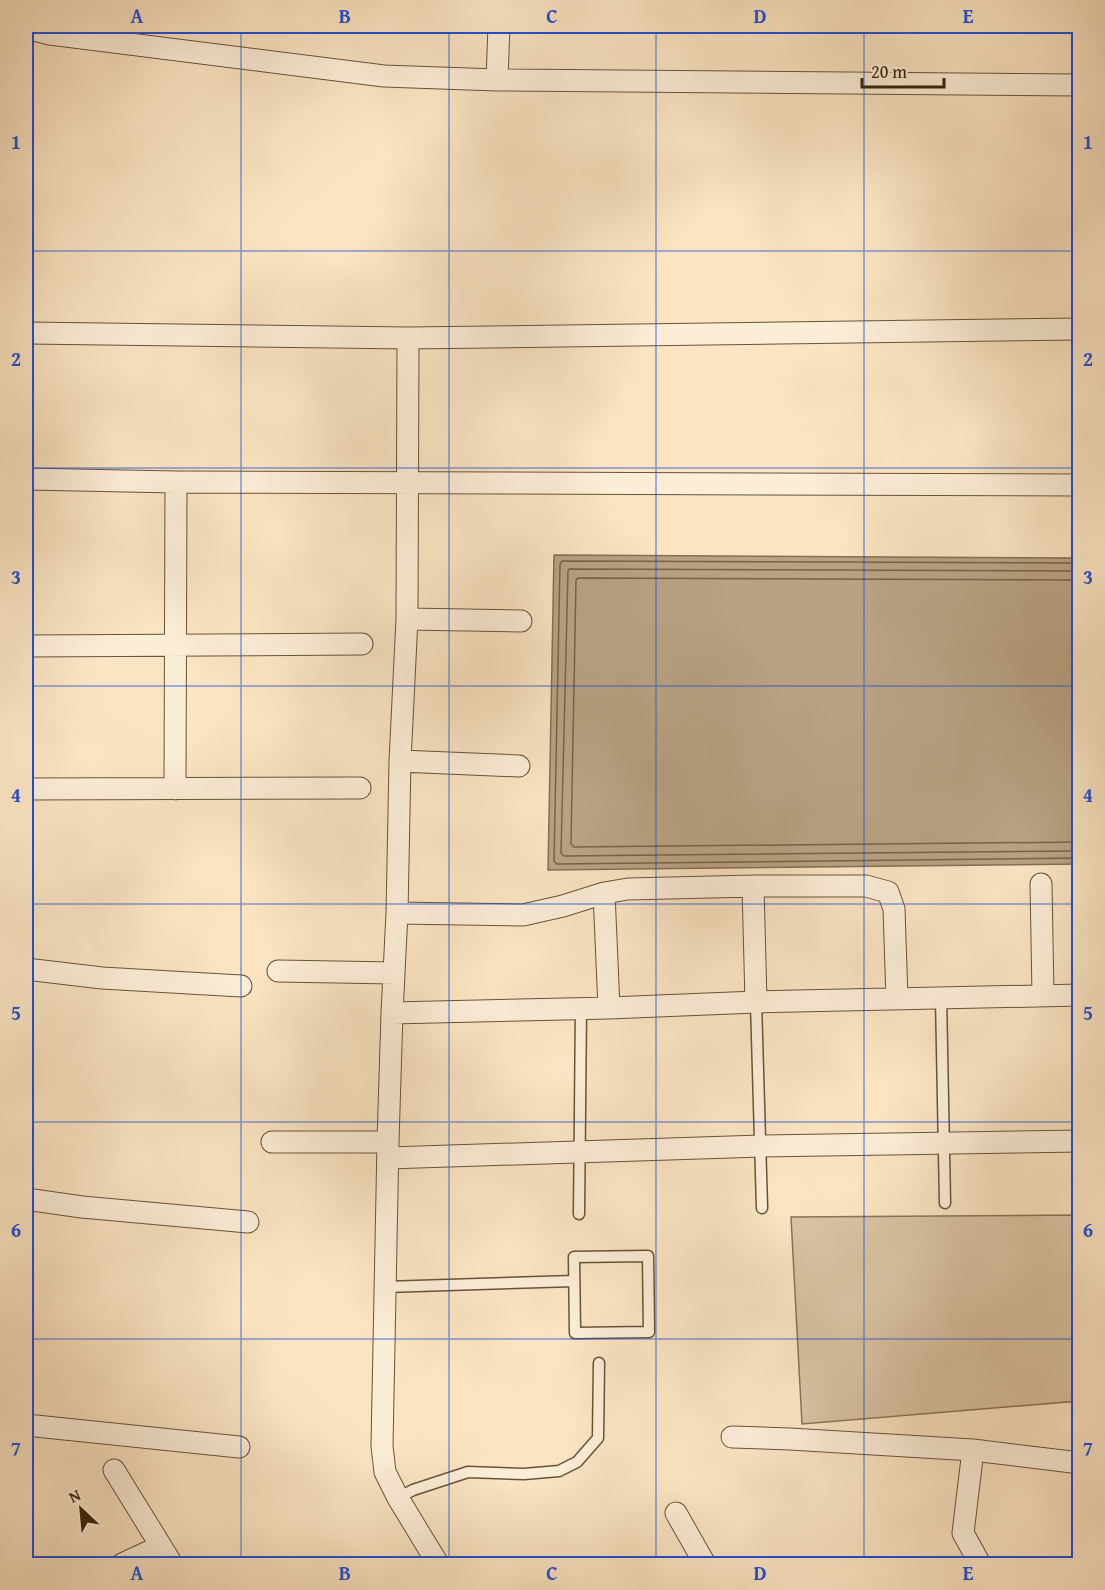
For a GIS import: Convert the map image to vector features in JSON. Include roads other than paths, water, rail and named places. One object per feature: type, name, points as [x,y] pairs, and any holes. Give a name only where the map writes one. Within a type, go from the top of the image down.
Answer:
[{"type":"street","points":[[497,80],[499,26]]},
{"type":"street","points":[[26,28],[50,34],[384,76],[497,80],[1080,85]]},
{"type":"street","points":[[27,333],[408,338],[1080,329]]},
{"type":"street","points":[[408,338],[407,619],[392,1013],[382,1446],[385,1472],[438,1564]]},
{"type":"street","points":[[26,479],[176,482],[1080,485]]},
{"type":"street","points":[[175,789],[176,482]]},
{"type":"street","points":[[407,619],[520,621]]},
{"type":"street","points":[[26,646],[363,644]]},
{"type":"street","points":[[400,761],[519,766]]},
{"type":"street","points":[[26,789],[360,788]]},
{"type":"street","points":[[1041,884],[1043,994]]},
{"type":"street","points":[[753,886],[756,1002]]},
{"type":"street","points":[[397,913],[523,915],[604,893],[628,889],[866,886],[888,892],[894,909],[897,999]]},
{"type":"street","points":[[604,893],[609,1008]]},
{"type":"street","points":[[26,969],[102,978],[241,986]]},
{"type":"street","points":[[278,971],[394,973]]},
{"type":"street","points":[[392,1013],[1080,994]]},
{"type":"street","points":[[272,1142],[388,1150],[579,1152],[761,1146],[1080,1141]]},
{"type":"street","points":[[26,1199],[82,1207],[248,1222]]},
{"type":"street","points":[[26,1425],[239,1447]]},
{"type":"street","points":[[732,1437],[974,1450],[1080,1463]]},
{"type":"street","points":[[974,1450],[963,1533],[980,1564]]},
{"type":"street","points":[[114,1470],[172,1564]]},
{"type":"street","points":[[676,1514],[705,1564]]},
{"type":"street","points":[[122,1564],[161,1546]]},
{"type":"lane","points":[[941,997],[945,1203]]},
{"type":"lane","points":[[756,1002],[762,1208]]},
{"type":"lane","points":[[579,1214],[581,1008]]},
{"type":"lane","points":[[648,1256],[649,1332],[575,1333],[574,1281],[574,1257],[648,1256]]},
{"type":"lane","points":[[385,1287],[574,1281]]},
{"type":"lane","points":[[398,1498],[413,1490],[468,1472],[524,1474],[559,1471],[577,1462],[598,1438],[599,1363]]},
{"type":"water","points":[[554,555],[1079,558],[1079,864],[548,870]]}]
